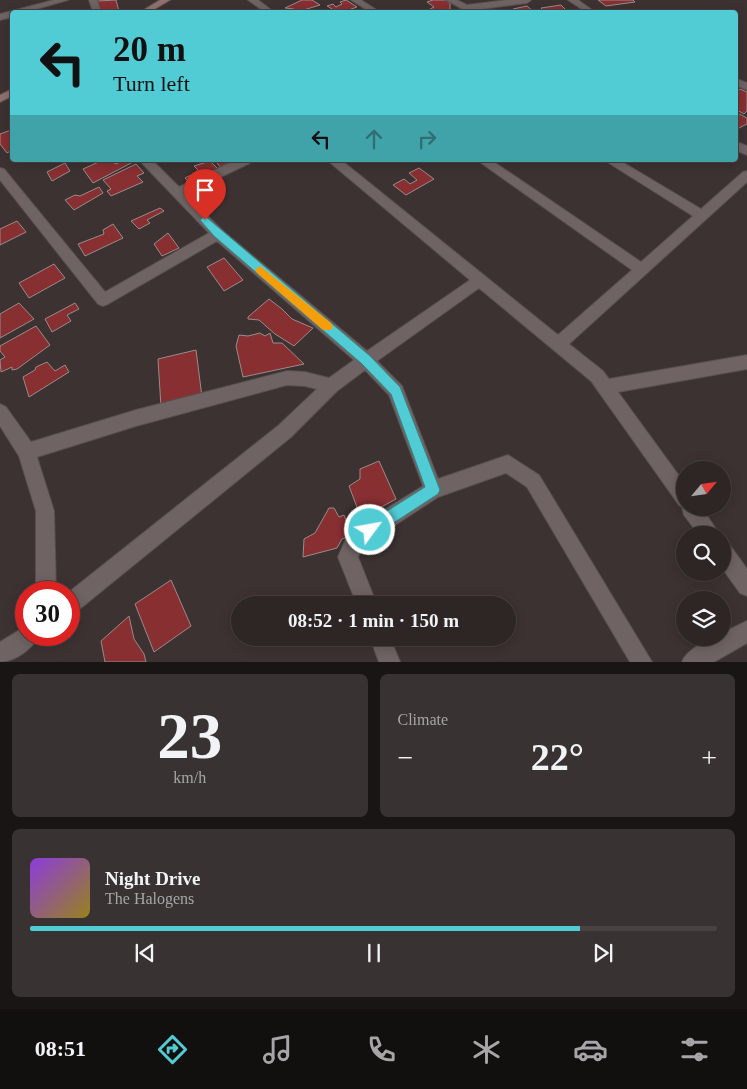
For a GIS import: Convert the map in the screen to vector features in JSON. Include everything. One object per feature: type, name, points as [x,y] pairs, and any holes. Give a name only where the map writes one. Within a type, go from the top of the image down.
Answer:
[{"type":"main road","points":[[151,10],[166,0]]},
{"type":"street","points":[[25,10],[64,0]]},
{"type":"street","points":[[252,0],[267,10]]},
{"type":"street","points":[[355,0],[372,10]]},
{"type":"street","points":[[450,0],[471,10],[527,0]]},
{"type":"street","points":[[572,0],[588,10]]},
{"type":"street","points":[[147,162],[218,234],[366,360],[396,391],[433,490]]},
{"type":"street","points":[[178,192],[242,162]]},
{"type":"street","points":[[335,162],[597,376],[676,486]]},
{"type":"street","points":[[486,162],[642,270]]},
{"type":"street","points":[[613,162],[703,216]]},
{"type":"street","points":[[0,172],[103,300],[218,234]]},
{"type":"street","points":[[559,344],[747,176]]},
{"type":"street","points":[[80,596],[285,431],[331,386],[480,280]]},
{"type":"street","points":[[606,387],[747,362]]},
{"type":"street","points":[[27,452],[136,418],[287,378],[305,379],[331,386]]},
{"type":"street","points":[[0,412],[27,452],[45,512],[46,581]]},
{"type":"street","points":[[363,596],[348,557],[356,539],[433,490],[508,464],[533,481],[642,662]]},
{"type":"street","points":[[731,563],[746,583]]},
{"type":"street","points":[[692,662],[747,631]]},
{"type":"street","points":[[0,655],[15,645]]},
{"type":"street","points":[[383,646],[390,662]]},
{"type":"building","points":[[116,0],[119,10],[100,10],[97,1]]},
{"type":"building","points":[[302,0],[312,0],[320,5],[304,10],[285,8]]},
{"type":"building","points":[[346,0],[357,7],[349,10],[334,10],[327,6],[333,4],[336,7],[342,4],[340,2]]},
{"type":"building","points":[[445,0],[450,3],[450,9],[432,10],[430,9],[434,7],[427,2]]},
{"type":"building","points":[[598,0],[633,0],[635,2],[606,6]]},
{"type":"building","points":[[561,5],[566,10],[543,10],[541,8]]},
{"type":"building","points":[[527,6],[532,10],[514,10]]},
{"type":"building","points":[[740,89],[747,92],[747,111],[744,114],[738,111],[738,91]]},
{"type":"building","points":[[738,114],[747,118],[747,124],[738,128]]},
{"type":"building","points":[[10,130],[10,151],[7,153],[0,144],[0,134]]},
{"type":"building","points":[[99,162],[113,162],[116,164],[120,162],[133,162],[93,183],[83,169]]},
{"type":"building","points":[[211,162],[218,169],[190,183],[185,178],[199,171],[194,166]]},
{"type":"building","points":[[216,162],[231,162],[220,167]]},
{"type":"building","points":[[65,163],[70,171],[52,181],[47,172]]},
{"type":"building","points":[[136,164],[144,173],[137,176],[143,182],[111,196],[107,191],[111,189],[103,180]]},
{"type":"building","points":[[419,168],[434,179],[406,195],[393,185],[404,179],[410,184],[417,180],[409,173]]},
{"type":"building","points":[[99,187],[103,193],[74,210],[65,200],[75,195],[80,196]]},
{"type":"building","points":[[160,208],[164,211],[147,220],[150,223],[139,229],[131,221]]},
{"type":"building","points":[[17,221],[26,232],[0,245],[0,229]]},
{"type":"building","points":[[113,224],[123,238],[85,256],[78,244],[104,234],[103,230]]},
{"type":"building","points":[[168,233],[179,248],[162,256],[154,244]]},
{"type":"building","points":[[224,258],[243,280],[224,291],[207,267]]},
{"type":"building","points":[[54,264],[65,278],[29,298],[19,283]]},
{"type":"building","points":[[269,299],[292,319],[313,328],[294,346],[275,334],[259,320],[248,319]]},
{"type":"building","points":[[19,303],[34,319],[0,338],[0,314]]},
{"type":"building","points":[[75,303],[79,309],[67,315],[71,321],[52,332],[45,319]]},
{"type":"building","points":[[36,326],[50,345],[17,369],[12,370],[12,367],[1,372],[0,360],[5,357],[0,351],[0,346]]},
{"type":"building","points":[[260,333],[265,336],[270,333],[273,343],[282,343],[304,364],[243,377],[236,346],[239,335],[248,336]]},
{"type":"building","points":[[196,350],[202,397],[161,407],[158,359]]},
{"type":"building","points":[[47,362],[55,371],[65,365],[69,372],[29,397],[23,377],[35,370],[36,367]]},
{"type":"building","points":[[379,461],[396,499],[361,518],[349,486],[360,479],[360,469]]},
{"type":"building","points":[[329,508],[334,508],[339,517],[344,515],[352,535],[342,539],[337,548],[303,557],[304,539],[315,533]]},
{"type":"building","points":[[171,580],[191,626],[154,652],[135,604]]},
{"type":"building","points":[[129,616],[134,639],[144,654],[146,662],[105,662],[101,641]]},
{"type":"slow traffic","points":[[260,270],[327,327]]},
{"type":"route","points":[[205,220],[218,234],[366,360],[396,391],[433,490],[370,530]]}]
